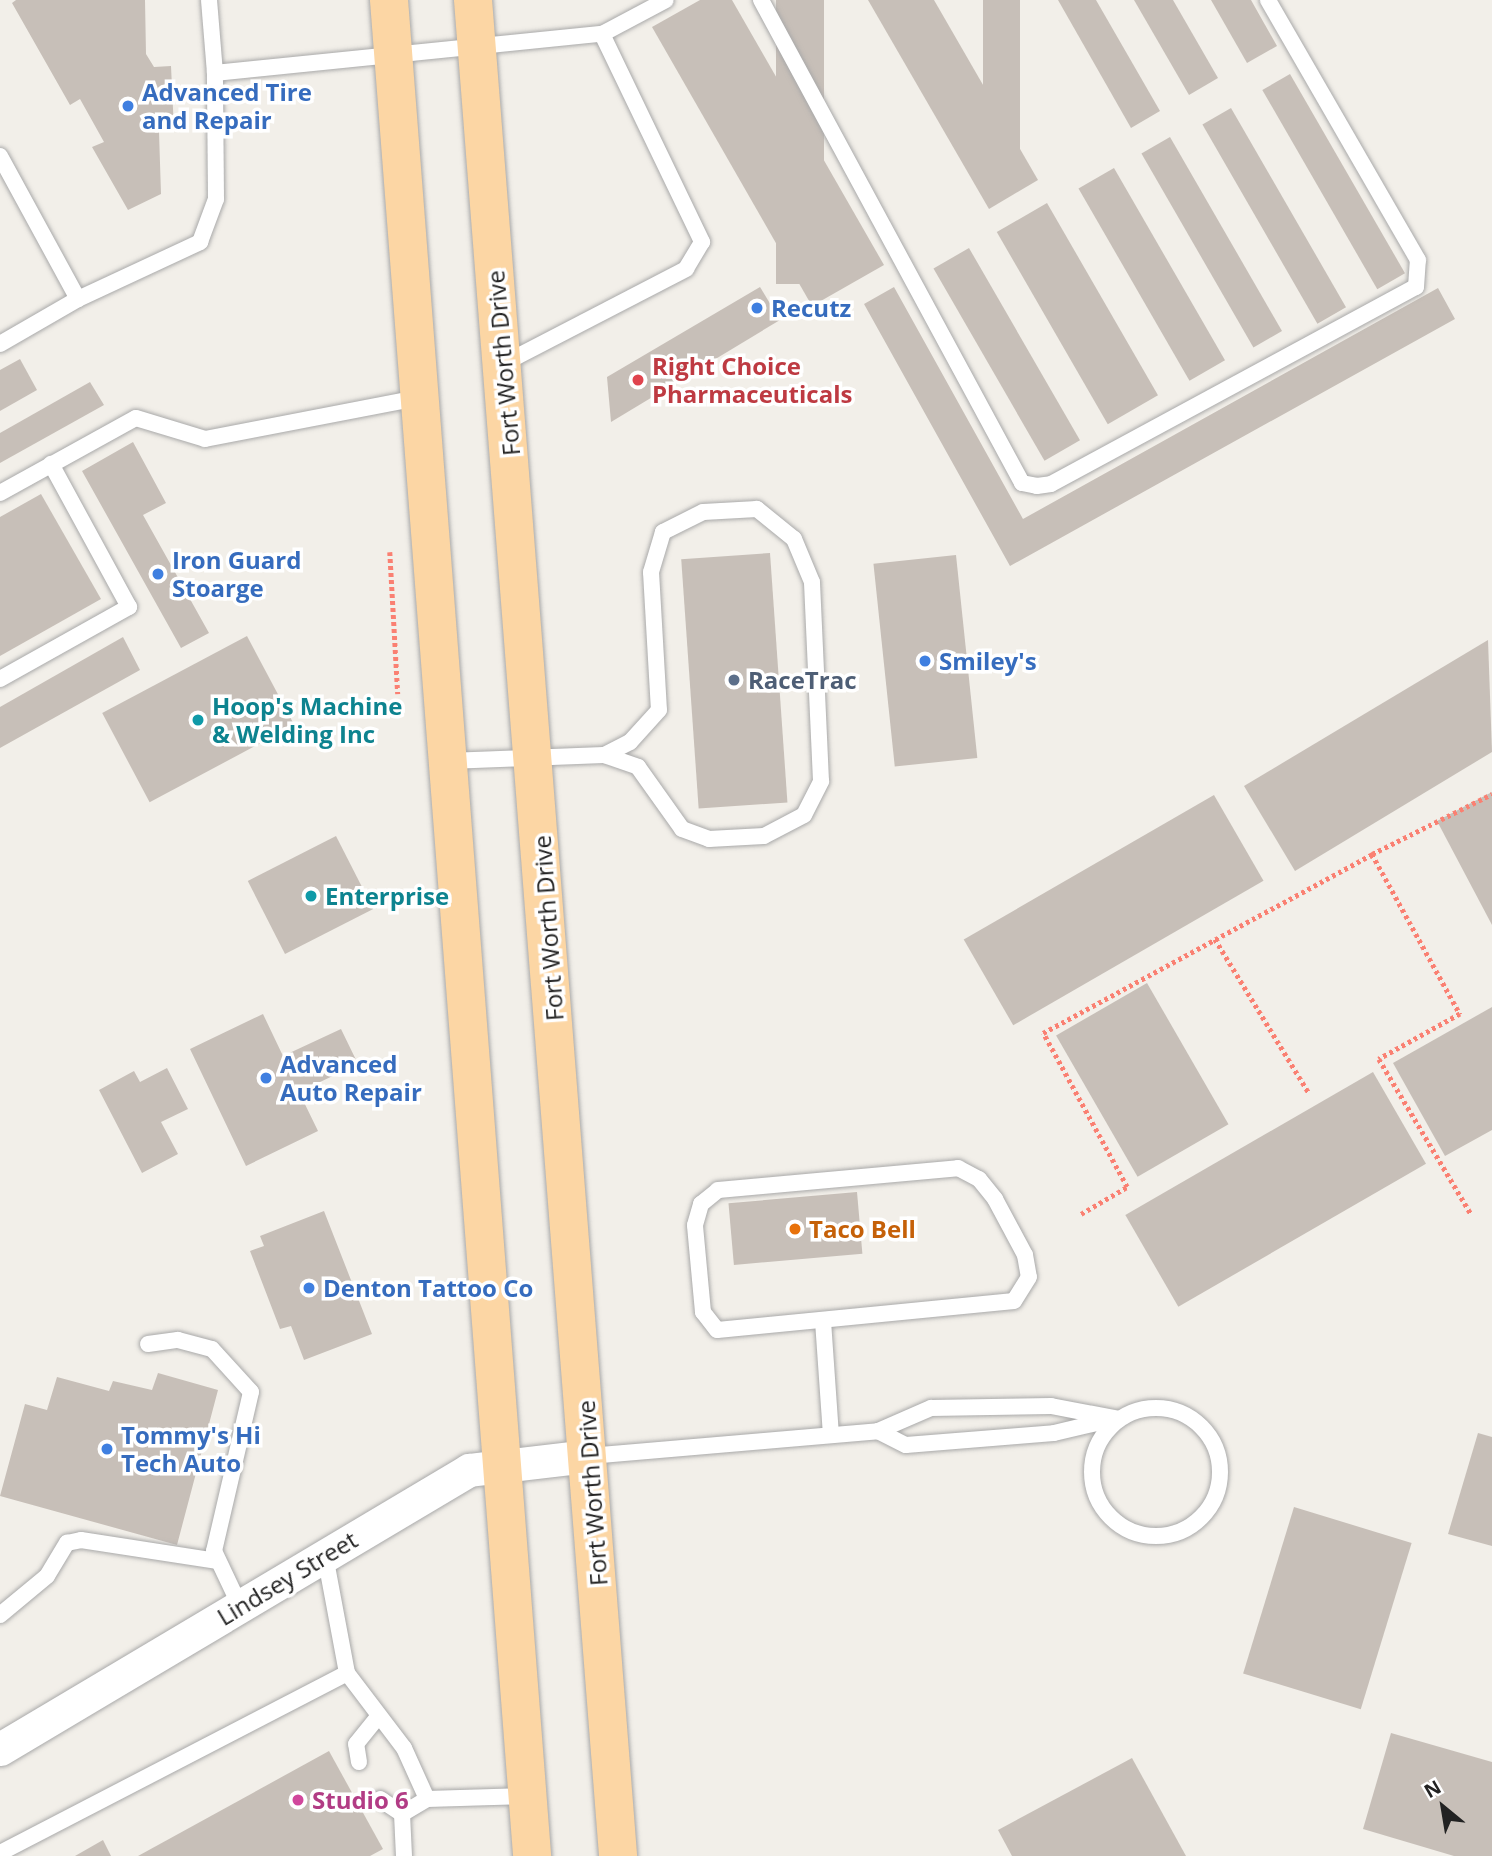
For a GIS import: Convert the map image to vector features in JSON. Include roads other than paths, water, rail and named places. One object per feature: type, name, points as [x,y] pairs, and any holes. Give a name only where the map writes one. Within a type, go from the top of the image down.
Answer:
[{"type":"main road","points":[[389,0],[498,1466],[532,1856]]},
{"type":"main road","name":"Fort Worth Drive","points":[[473,0],[589,1456],[618,1856]]},
{"type":"street","name":"Lindsey Street","points":[[0,1747],[470,1470],[589,1456]]},
{"type":"lane","points":[[0,344],[78,299],[200,242],[216,199],[215,73],[209,0]]},
{"type":"lane","points":[[215,73],[392,55],[477,42],[602,34],[666,0]]},
{"type":"lane","points":[[761,0],[1022,482],[1037,486],[1051,484],[1416,287],[1418,260],[1268,0]]},
{"type":"lane","points":[[503,364],[686,269],[702,242],[602,34]]},
{"type":"lane","points":[[0,156],[78,299]]},
{"type":"lane","points":[[0,493],[136,418],[205,439],[418,398]]},
{"type":"lane","points":[[0,679],[129,607],[51,464]]},
{"type":"lane","points":[[445,761],[534,755],[604,755],[638,767],[682,829],[709,839],[764,836],[804,815],[821,781],[812,582],[794,539],[757,509],[703,512],[663,532],[651,572],[659,710],[630,743],[604,755]]},
{"type":"lane","points":[[958,1168],[979,1179],[995,1199],[1025,1255],[1029,1277],[1014,1301],[823,1321],[717,1330],[702,1312],[695,1225],[701,1204],[718,1190],[958,1168]]},
{"type":"lane","points":[[823,1321],[831,1435]]},
{"type":"lane","points":[[148,1344],[178,1340],[212,1349],[251,1392],[215,1531],[216,1561],[240,1606]]},
{"type":"lane","points":[[589,1456],[878,1432],[931,1408],[1051,1406],[1119,1419]]},
{"type":"lane","points":[[878,1432],[905,1445],[1054,1433],[1161,1408],[1179,1412],[1208,1434],[1220,1469],[1217,1489],[1194,1523],[1165,1534],[1135,1532],[1103,1508],[1091,1470],[1104,1433],[1119,1419]]},
{"type":"lane","points":[[0,1615],[47,1576],[67,1543],[81,1540],[216,1561]]},
{"type":"lane","points":[[325,1556],[347,1673],[404,1748],[427,1799]]},
{"type":"lane","points":[[0,1853],[347,1673]]},
{"type":"lane","points":[[359,1762],[356,1744],[378,1717]]},
{"type":"lane","points":[[402,1814],[427,1799],[527,1796]]},
{"type":"lane","points":[[380,1798],[402,1814]]},
{"type":"lane","points":[[402,1814],[404,1856]]},
{"type":"place","name":"Advanced Tire and Repair","points":[[128,106]]},
{"type":"place","name":"Recutz","points":[[757,308]]},
{"type":"place","name":"Right Choice Pharmaceuticals","points":[[638,380]]},
{"type":"place","name":"Iron Guard Stoarge","points":[[158,574]]},
{"type":"place","name":"Smiley's","points":[[925,661]]},
{"type":"place","name":"RaceTrac","points":[[734,680]]},
{"type":"place","name":"Hoop's Machine & Welding Inc","points":[[198,720]]},
{"type":"place","name":"Enterprise","points":[[311,896]]},
{"type":"place","name":"Advanced Auto Repair","points":[[266,1078]]},
{"type":"place","name":"Taco Bell","points":[[795,1229]]},
{"type":"place","name":"Denton Tattoo Co","points":[[309,1288]]},
{"type":"place","name":"Tommy's Hi Tech Auto","points":[[107,1449]]},
{"type":"place","name":"Studio 6","points":[[298,1800]]}]
